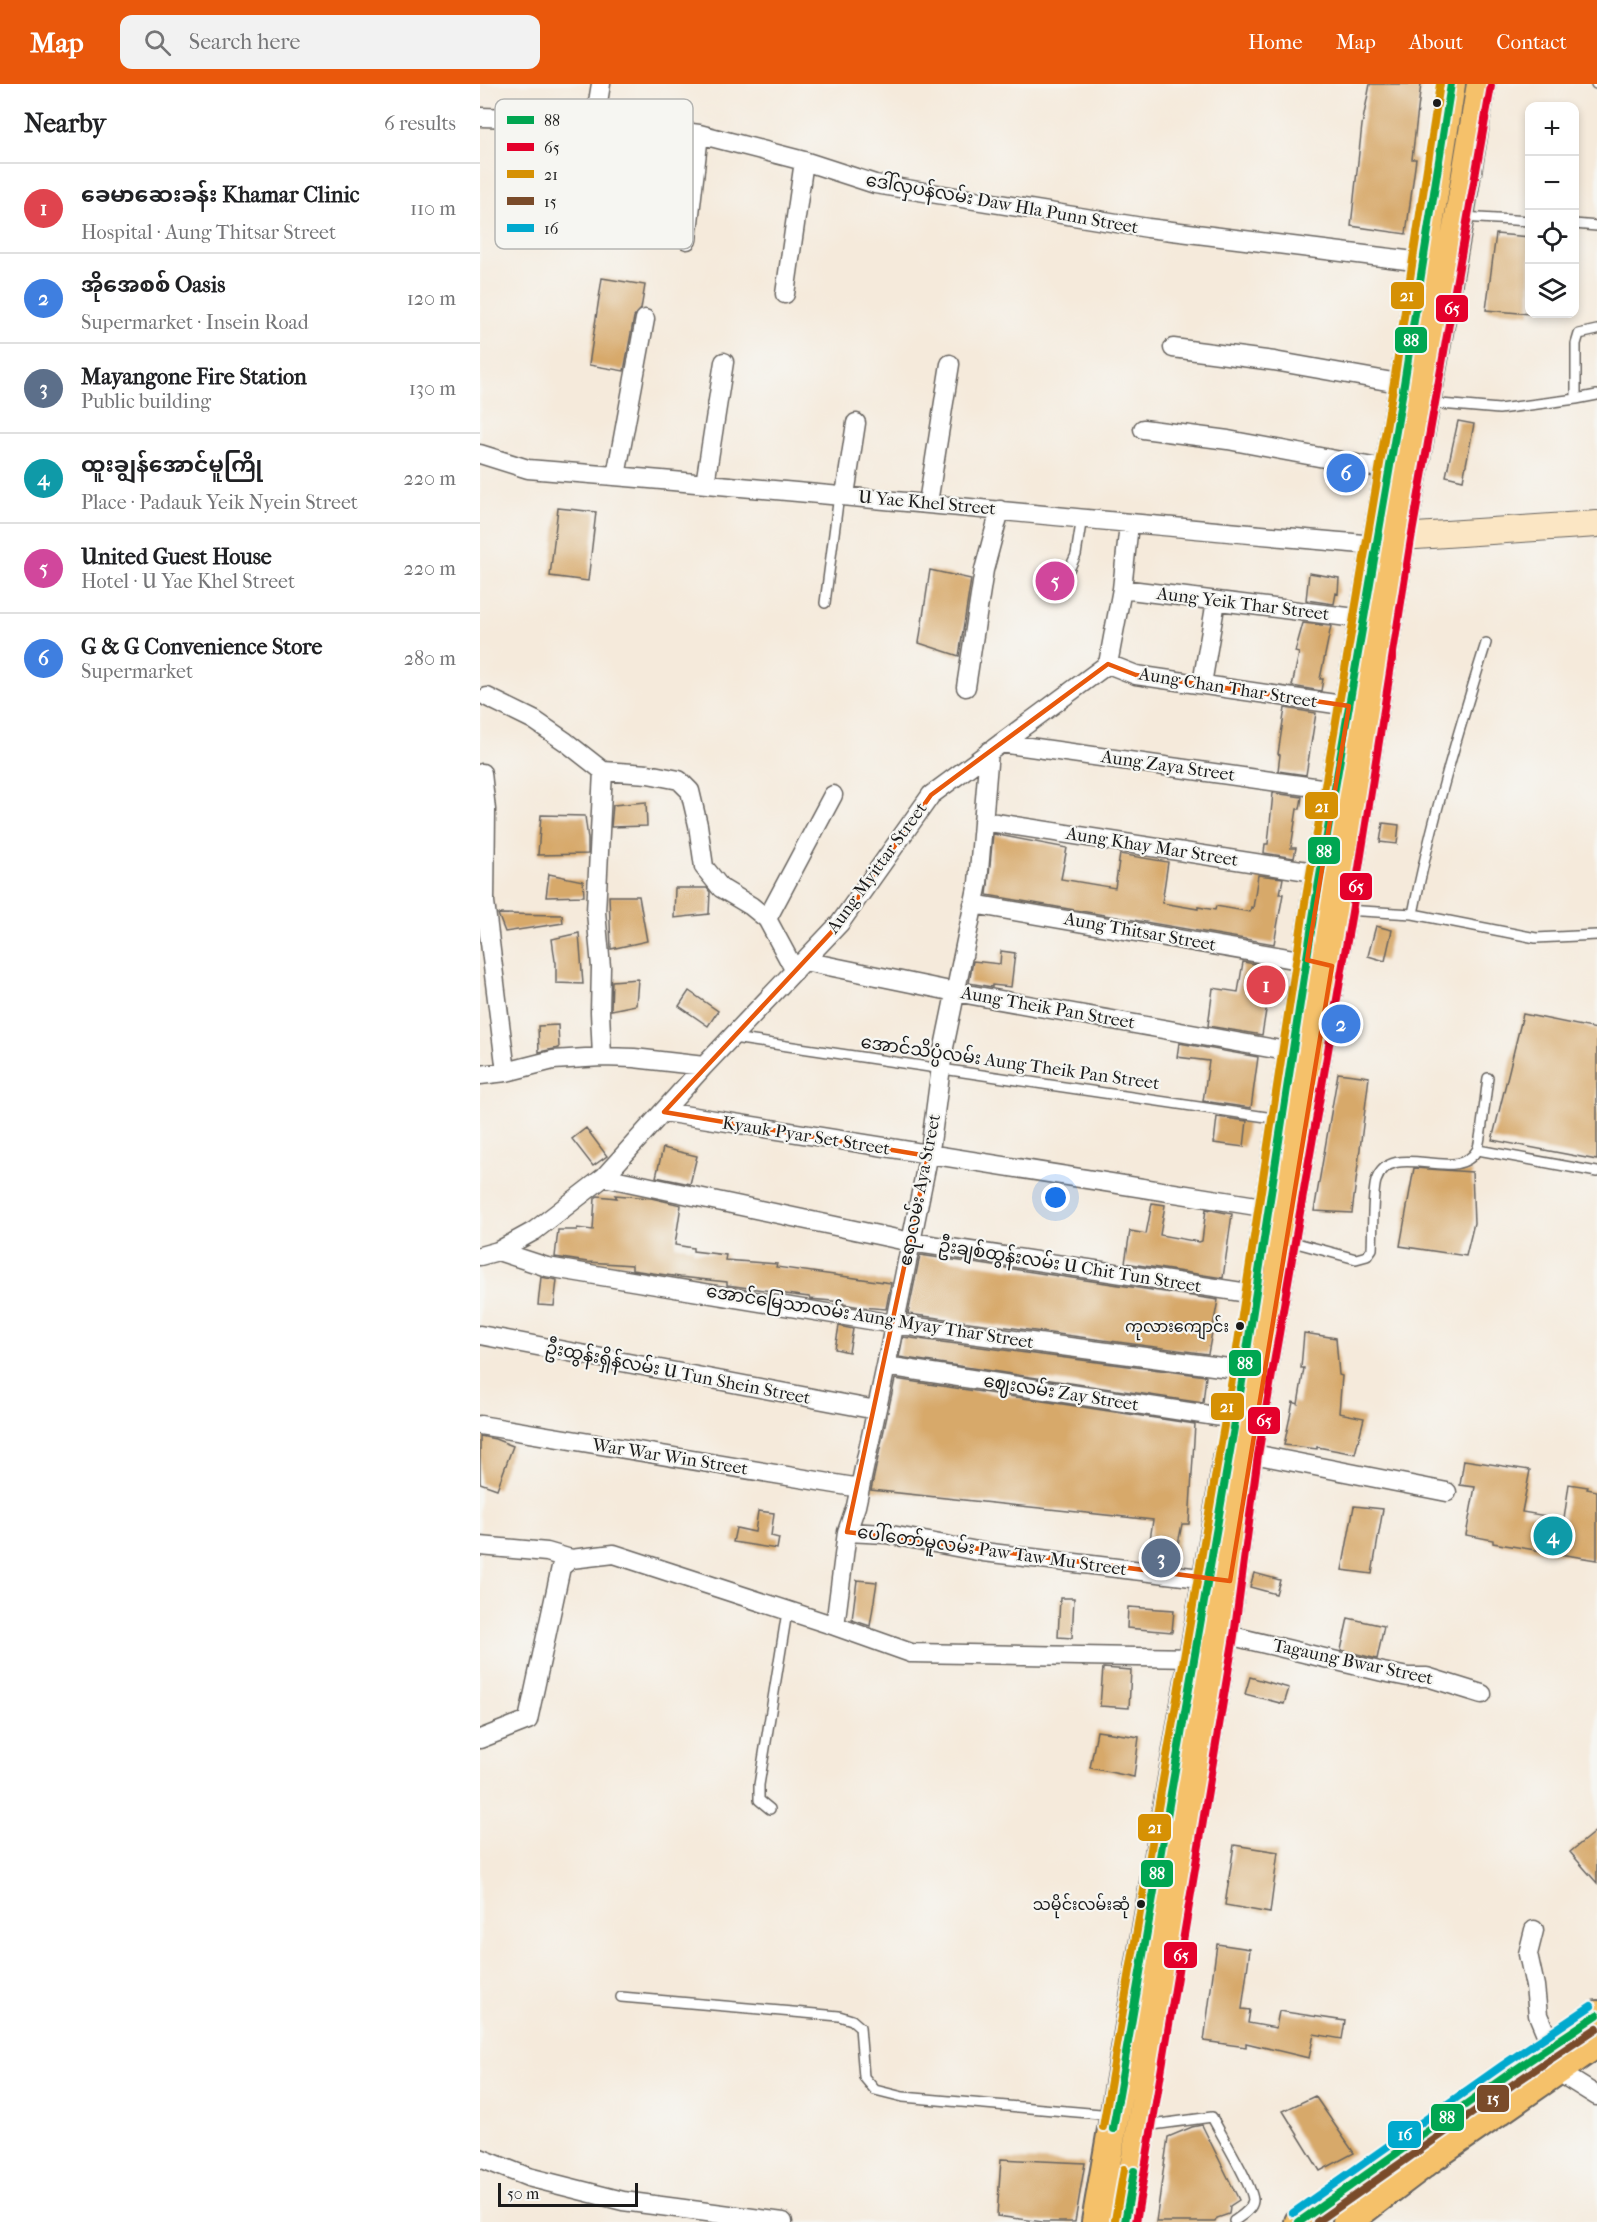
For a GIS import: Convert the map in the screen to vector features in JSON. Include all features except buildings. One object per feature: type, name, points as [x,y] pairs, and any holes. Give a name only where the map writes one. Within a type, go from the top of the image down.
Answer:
[{"type":"main road","points":[[1096,2222],[1194,1658],[1219,1580],[1239,1451],[1284,1240],[1319,963],[1388,541],[1389,470],[1451,84]]},
{"type":"main road","points":[[1328,907],[1321,873],[1364,619],[1388,541],[1425,403],[1460,217],[1481,84]]},
{"type":"main road","points":[[1388,541],[1597,524]]},
{"type":"main road","points":[[1239,1451],[1235,1419],[1292,1052],[1319,963]]},
{"type":"main road","points":[[1125,2222],[1224,1634],[1219,1580]]},
{"type":"main road","points":[[1347,2222],[1430,2159],[1554,2058],[1597,2015]]},
{"type":"main road","points":[[1299,2222],[1554,2058],[1597,2043]]},
{"type":"street","points":[[598,99],[601,84]]},
{"type":"street","name":"ဒေါ်လှပန်လမ်း Daw Hla Punn Street","points":[[480,117],[495,117]]},
{"type":"street","name":"ဒေါ်လှပန်လမ်း Daw Hla Punn Street","points":[[693,133],[804,161],[886,186],[1148,228],[1422,262]]},
{"type":"street","points":[[693,187],[699,134]]},
{"type":"street","points":[[785,294],[804,161]]},
{"type":"street","points":[[616,476],[645,319]]},
{"type":"street","points":[[1173,348],[1274,361],[1404,384]]},
{"type":"street","points":[[705,484],[724,362]]},
{"type":"street","points":[[928,503],[950,364]]},
{"type":"street","points":[[842,495],[856,423]]},
{"type":"street","points":[[1143,429],[1228,440],[1389,470]]},
{"type":"street","name":"U Yae Khel Street","points":[[480,454],[528,469],[842,495],[1082,517],[1128,524],[1388,541]]},
{"type":"street","points":[[966,687],[984,570],[1000,510]]},
{"type":"street","points":[[1108,664],[1122,589],[1128,524]]},
{"type":"street","name":"Aung Yeik Thar Street","points":[[1122,589],[1364,619]]},
{"type":"street","points":[[1202,684],[1216,601]]},
{"type":"street","name":"Aung Chan Thar Street","points":[[1108,664],[1136,675],[1349,706]]},
{"type":"street","name":"Aung Myittar Street","points":[[480,1256],[498,1251],[534,1231],[604,1177],[704,1066],[840,923],[931,795],[1108,664]]},
{"type":"street","points":[[487,698],[534,720],[603,771],[648,774],[678,780],[690,791],[704,867],[721,888],[751,906],[767,919],[800,966]]},
{"type":"street","name":"Aung Zaya Street","points":[[995,747],[1335,790]]},
{"type":"street","name":"ဧရာလမ်း Aya Street","points":[[835,1626],[847,1532],[856,1506],[886,1366],[928,1156],[940,1070],[978,882],[983,821],[995,747]]},
{"type":"street","points":[[602,1057],[601,967],[596,912],[603,771]]},
{"type":"street","points":[[482,773],[486,810],[482,851],[485,902],[506,1072]]},
{"type":"street","points":[[767,919],[833,795]]},
{"type":"street","name":"Aung Khay Mar Street","points":[[983,821],[1321,873]]},
{"type":"street","name":"Aung Thitsar Street","points":[[973,904],[1319,963]]},
{"type":"street","name":"Aung Theik Pan Street","points":[[800,966],[1292,1052]]},
{"type":"street","points":[[480,1075],[506,1072],[552,1060],[602,1057],[634,1058],[704,1066]]},
{"type":"street","name":"Kyauk Pyar Set Street","points":[[664,1112],[928,1156],[1269,1208]]},
{"type":"street","name":"ဦးချစ်ထွန်းလမ်း U Chit Tun Street","points":[[604,1177],[910,1242],[1255,1294]]},
{"type":"street","name":"အောင်မြေသာလမ်း Aung Myay Thar Street","points":[[498,1251],[547,1267],[894,1324],[1244,1370]]},
{"type":"street","name":"ဦးထွန်းရှိန်လမ်း U Tun Shein Street","points":[[480,1335],[876,1410]]},
{"type":"street","name":"ဈေးလမ်း Zay Street","points":[[886,1366],[1235,1419]]},
{"type":"street","name":"War War Win Street","points":[[480,1425],[860,1488]]},
{"type":"street","points":[[1239,1451],[1447,1492]]},
{"type":"street","name":"ပေါ်တော်မူလမ်း Paw Taw Mu Street","points":[[847,1532],[886,1534],[983,1552],[1219,1580]]},
{"type":"street","points":[[480,1546],[548,1552],[566,1563],[614,1554],[911,1653],[1194,1658]]},
{"type":"street","points":[[480,1739],[528,1720],[566,1563]]},
{"type":"street","name":"Tagaung Bwar Street","points":[[1224,1634],[1383,1672],[1446,1681],[1482,1694]]},
{"type":"street","points":[[1534,1930],[1528,1954],[1538,2015],[1554,2058],[1597,2096]]},
{"type":"street","points":[[480,2158],[528,2177],[623,2201],[783,2222]]},
{"type":"lane","points":[[1460,217],[1525,221]]},
{"type":"lane","points":[[1579,224],[1597,226]]},
{"type":"lane","points":[[1576,399],[1576,344],[1579,334],[1597,330]]},
{"type":"lane","points":[[1425,403],[1499,409],[1597,395]]},
{"type":"lane","points":[[825,603],[842,495]]},
{"type":"lane","points":[[1066,576],[1076,555],[1082,517]]},
{"type":"lane","points":[[1413,914],[1426,849],[1447,769],[1486,643]]},
{"type":"lane","points":[[1328,907],[1413,914],[1536,938],[1597,935]]},
{"type":"lane","name":"အောင်သိပ္ပံလမ်း Aung Theik Pan Street","points":[[733,1038],[1282,1119]]},
{"type":"lane","points":[[1284,1240],[1356,1259],[1367,1256],[1372,1250],[1376,1182],[1383,1168],[1398,1162],[1456,1164],[1469,1158],[1478,1150],[1488,1078]]},
{"type":"lane","points":[[1478,1150],[1597,1172]]},
{"type":"lane","points":[[770,1809],[759,1800],[759,1785],[787,1612]]},
{"type":"lane","points":[[621,1997],[839,2016],[852,2020],[860,2027],[864,2077],[874,2090],[903,2097],[1114,2122]]},
{"type":"lane","points":[[1141,2126],[1212,2117],[1250,2186],[1253,2201],[1250,2209],[1234,2222]]},
{"type":"highlighted area","points":[[1108,664],[1136,675],[1349,706],[1307,960],[1332,966],[1230,1581],[847,1532],[928,1156],[664,1112],[840,923],[931,795]]},
{"type":"transit line","name":"21","points":[[1103,2127],[1234,1368],[1305,903],[1394,382],[1440,84]]},
{"type":"transit line","name":"88","points":[[1113,2129],[1244,1370],[1315,905],[1404,384],[1451,84]]},
{"type":"transit line","name":"65","points":[[1136,2222],[1234,1636],[1258,1455],[1352,912],[1411,539],[1491,86]]},
{"type":"transit line","name":"16","points":[[1293,2213],[1591,2006]]},
{"type":"transit line","name":"88","points":[[1299,2222],[1597,2015]]},
{"type":"transit line","name":"15","points":[[1317,2222],[1597,2028]]},
{"type":"transit line","name":"21","points":[[1115,2220],[1124,2169]]},
{"type":"transit line","name":"88","points":[[1125,2222],[1134,2171]]},
{"type":"place","name":"G & G Convenience Store","points":[[1346,473]]},
{"type":"place","name":"United Guest House","points":[[1055,581]]},
{"type":"place","name":"ခေမာဆေးခန်း Khamar Clinic","points":[[1266,985]]},
{"type":"place","name":"အိုအေစစ် Oasis","points":[[1341,1024]]},
{"type":"place","name":"ကုလားကျောင်း","points":[[1240,1326]]},
{"type":"place","name":"ထူးချွန်အောင်မူကြို","points":[[1553,1536]]},
{"type":"place","name":"Mayangone Fire Station","points":[[1161,1558]]},
{"type":"place","name":"သမိုင်းလမ်းဆုံ","points":[[1141,1904]]}]
